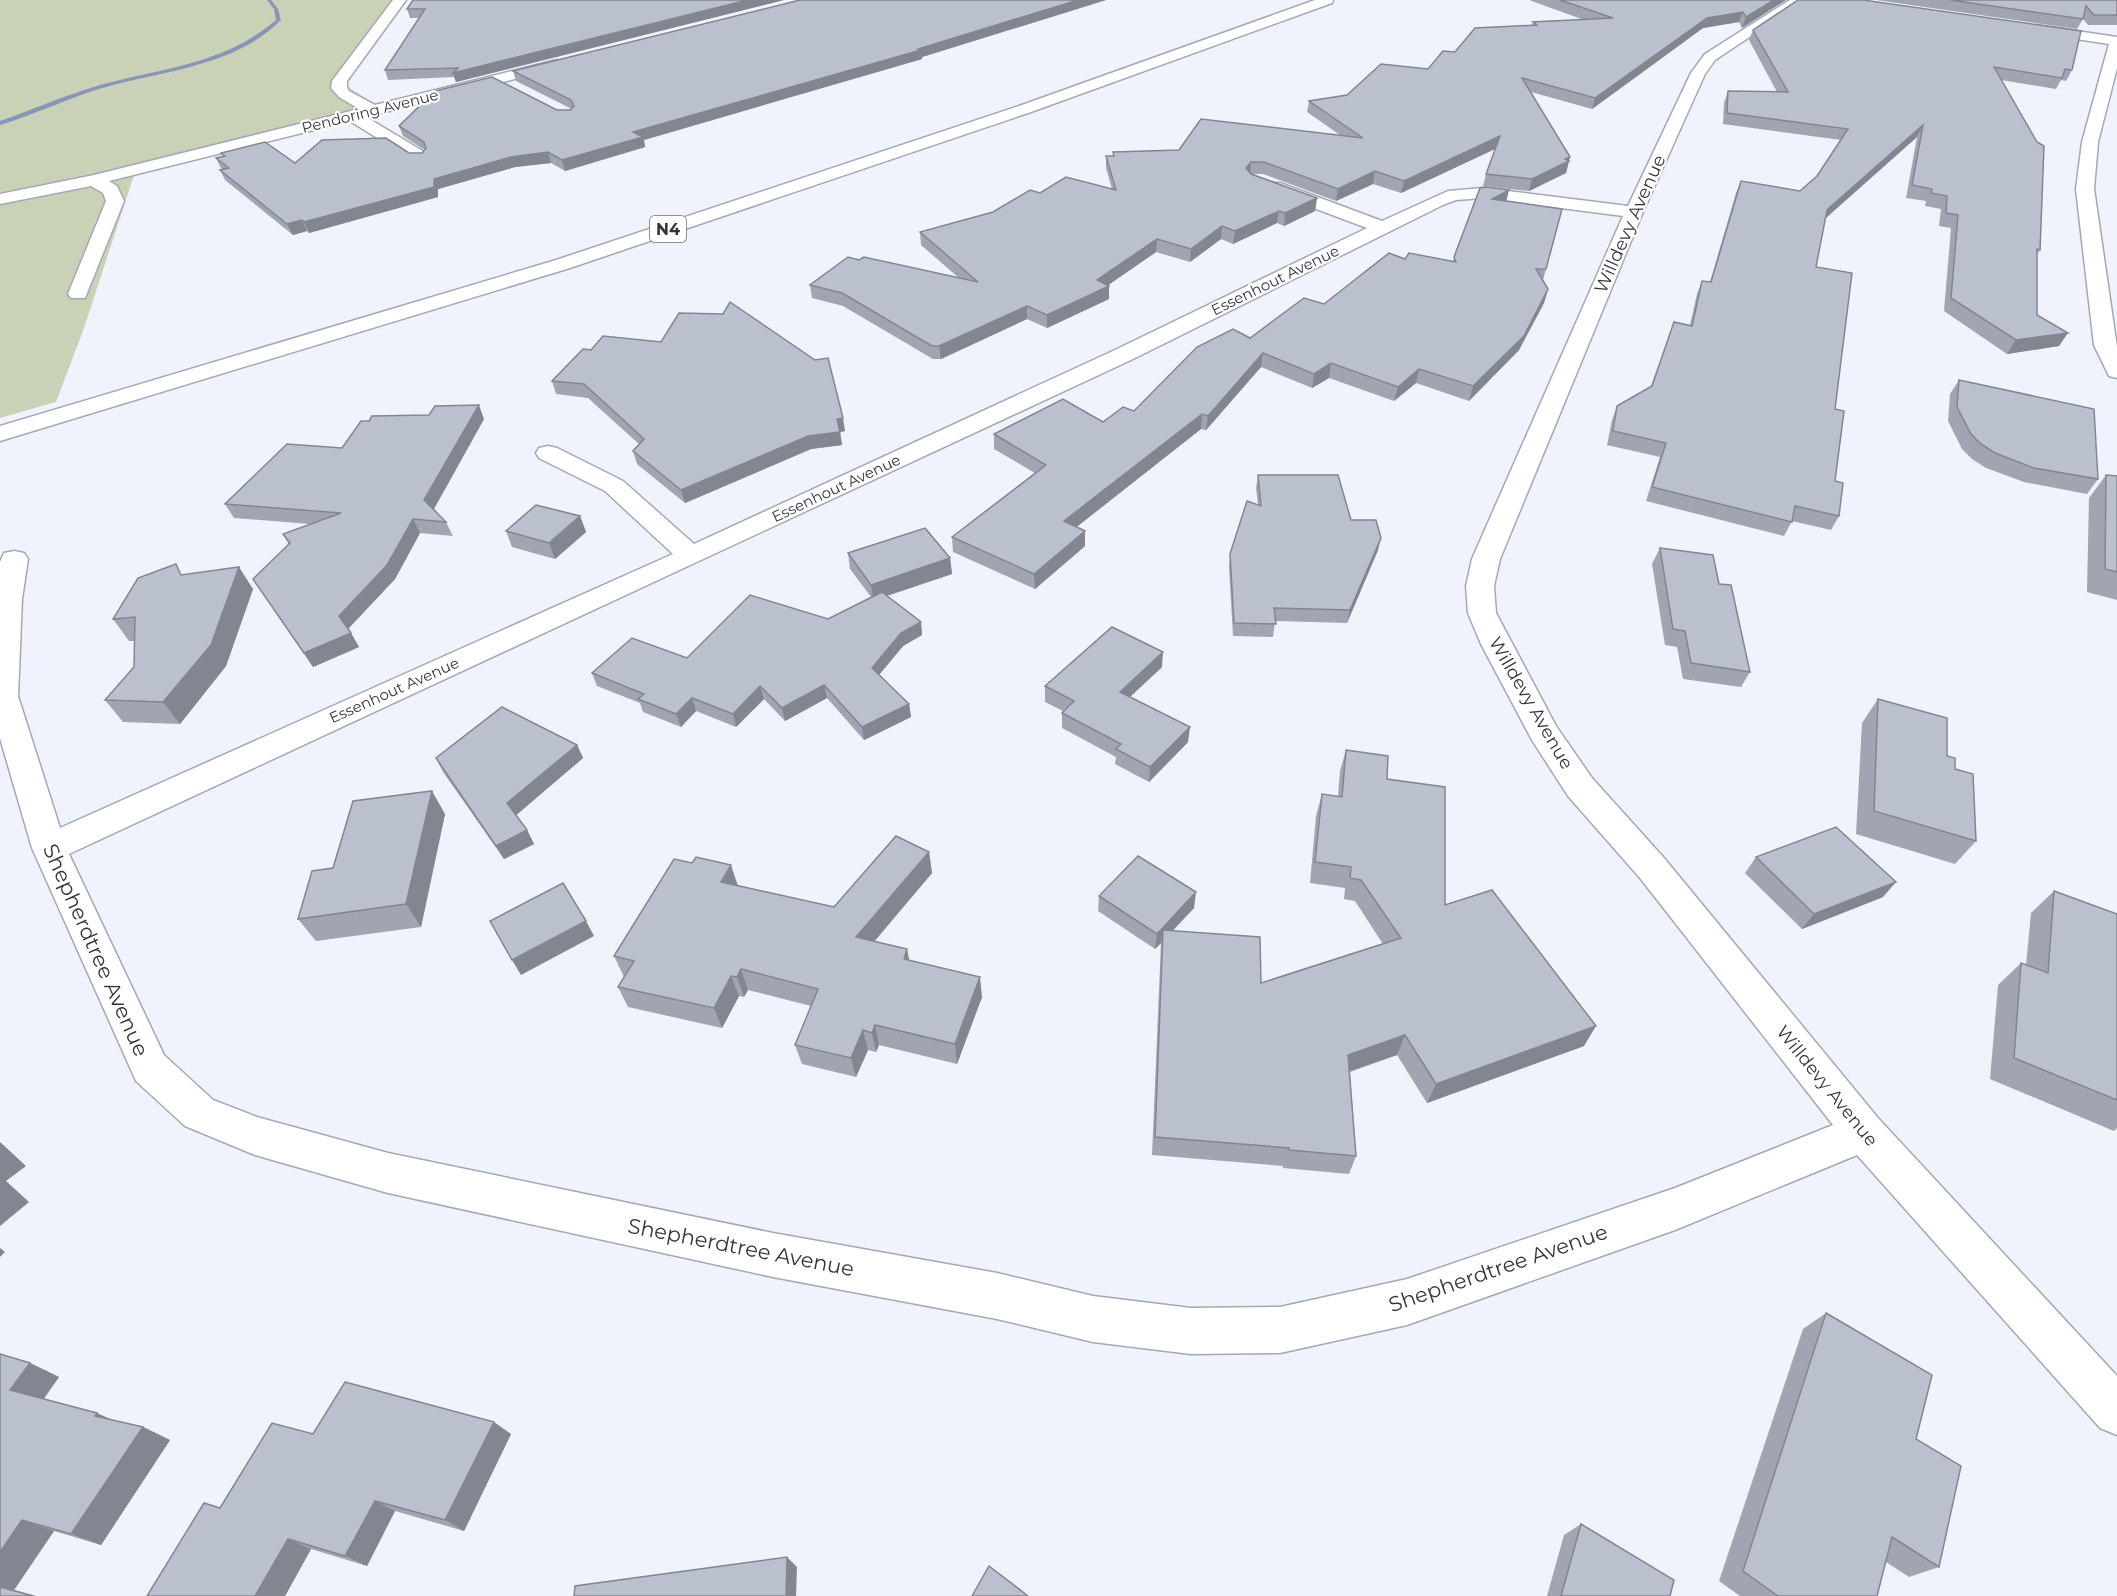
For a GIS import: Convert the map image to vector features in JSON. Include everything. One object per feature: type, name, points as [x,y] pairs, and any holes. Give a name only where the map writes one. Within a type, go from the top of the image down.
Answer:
[{"type":"main road","points":[[373,110],[344,94],[339,88],[340,81],[400,0],[417,0]]},
{"type":"main road","name":"N4","points":[[0,434],[563,264],[1025,109],[1327,0]]},
{"type":"main road","name":"Willdevy Avenue","points":[[1796,0],[1722,48],[1703,64],[1634,212],[1486,559],[1480,586],[1482,613],[1538,723],[1580,787],[1652,868],[1863,1132],[2117,1411]]},
{"type":"main road","points":[[2022,27],[2117,41],[2090,142],[2085,189],[2106,345],[2117,371]]},
{"type":"main road","name":"Pendoring Avenue","points":[[0,199],[94,180],[578,59]]},
{"type":"main road","points":[[497,79],[517,90]]},
{"type":"main road","points":[[352,116],[420,158]]},
{"type":"main road","points":[[78,294],[115,201],[111,190],[94,180]]},
{"type":"main road","points":[[1256,180],[1382,227]]},
{"type":"main road","name":"Essenhout Avenue","points":[[49,848],[691,556],[1123,355],[1437,201],[1463,194],[1494,194],[1634,212]]},
{"type":"main road","points":[[548,453],[614,486],[691,556]]},
{"type":"main road","name":"Shepherdtree Avenue","points":[[14,559],[8,599],[3,696],[49,848],[150,1068],[199,1113],[255,1136],[388,1173],[773,1255],[997,1296],[1094,1319],[1191,1331],[1280,1330],[1407,1302],[1675,1209],[1808,1157],[1863,1132]]},
{"type":"green space","points":[[0,0],[405,0],[343,84],[388,112],[134,175],[84,328],[56,402],[0,418]]},
{"type":"building","points":[[413,0],[748,0],[453,73],[458,68],[385,70],[425,9],[407,9]]},
{"type":"building","points":[[800,0],[1078,0],[918,49],[921,50],[633,132],[643,137],[562,160],[548,152],[511,157],[434,179],[434,187],[304,222],[302,220],[287,224],[220,170],[229,168],[216,158],[225,156],[221,153],[265,142],[295,163],[322,140],[386,138],[409,153],[422,153],[426,148],[424,142],[399,126],[435,91],[492,77],[557,110],[570,110],[574,106],[571,100],[513,71]]},
{"type":"building","points":[[1560,0],[1774,0],[1746,17],[1743,12],[1707,18],[1595,98],[1522,78],[1570,157],[1565,159],[1569,161],[1532,179],[1486,174],[1500,136],[1404,181],[1375,171],[1338,189],[1264,162],[1251,162],[1246,168],[1251,174],[1317,198],[1285,213],[1279,211],[1235,231],[1222,226],[1191,249],[1157,239],[1097,280],[1109,286],[1047,315],[1027,306],[939,346],[932,346],[842,293],[810,285],[848,257],[859,260],[864,257],[978,282],[920,232],[993,212],[1030,190],[1040,193],[1066,177],[1116,190],[1106,156],[1114,156],[1113,152],[1179,150],[1201,119],[1363,138],[1309,101],[1347,95],[1381,64],[1428,69],[1443,51],[1455,52],[1475,28],[1613,18]]},
{"type":"building","points":[[1798,0],[1863,0],[2081,31],[2072,70],[2065,69],[2062,78],[1994,67],[2037,142],[2044,146],[2040,250],[2037,249],[2037,315],[2068,333],[2016,340],[1951,298],[1958,215],[1946,213],[1947,196],[1931,193],[1932,189],[1912,185],[1923,125],[1827,210],[1816,267],[1852,273],[1835,409],[1844,411],[1835,481],[1843,483],[1839,516],[1795,506],[1792,522],[1652,487],[1666,443],[1613,431],[1617,406],[1652,386],[1674,322],[1692,326],[1702,281],[1711,282],[1741,181],[1800,191],[1817,176],[1848,129],[1727,113],[1728,91],[1788,92],[1753,30]]},
{"type":"building","points":[[1950,0],[2117,0],[2117,15],[2094,15],[2086,6],[2083,19]]},
{"type":"building","points":[[1480,188],[1509,190],[1492,199],[1562,209],[1546,269],[1536,269],[1548,289],[1524,336],[1473,386],[1419,369],[1398,387],[1331,363],[1314,374],[1263,353],[1208,416],[1202,414],[1064,521],[1085,531],[1034,574],[952,537],[1046,465],[994,434],[1063,399],[1103,422],[1123,407],[1134,411],[1197,347],[1233,329],[1250,338],[1304,298],[1324,304],[1389,253],[1405,259],[1409,253],[1456,262],[1454,257]]},
{"type":"building","points":[[730,302],[815,360],[828,358],[843,418],[837,419],[840,432],[808,436],[681,490],[633,451],[644,439],[584,384],[552,381],[583,349],[591,350],[603,336],[661,342],[679,313],[723,314]]},
{"type":"building","points":[[1959,380],[2094,409],[2098,479],[2034,468],[1995,453],[1981,444],[1971,434],[1957,407]]},
{"type":"building","points":[[479,405],[424,500],[446,522],[413,519],[387,565],[339,616],[351,633],[304,653],[253,579],[290,543],[283,534],[341,513],[225,504],[287,444],[342,448],[361,421],[369,421],[372,416],[429,415],[435,406]]},
{"type":"building","points":[[1258,475],[1338,475],[1351,520],[1376,520],[1381,538],[1350,610],[1274,608],[1276,624],[1234,623],[1230,554],[1247,501],[1261,506]]},
{"type":"building","points":[[2106,475],[2117,476],[2117,572],[2105,569]]},
{"type":"building","points":[[536,505],[580,516],[549,543],[506,531]]},
{"type":"building","points":[[925,528],[950,558],[871,585],[848,553]]},
{"type":"building","points":[[1660,548],[1713,555],[1719,584],[1731,585],[1750,672],[1691,663],[1685,631],[1673,629]]},
{"type":"building","points":[[176,564],[181,575],[239,567],[211,645],[163,702],[105,700],[134,667],[135,617],[113,619],[138,578]]},
{"type":"building","points":[[882,592],[921,622],[901,633],[872,668],[909,704],[862,727],[824,685],[782,708],[760,686],[733,714],[692,698],[676,714],[638,699],[644,694],[592,673],[632,638],[687,658],[750,595],[828,619]]},
{"type":"building","points":[[1112,627],[1163,652],[1120,692],[1190,727],[1150,767],[1116,749],[1121,744],[1062,713],[1074,701],[1045,686]]},
{"type":"building","points":[[1878,699],[1947,718],[1947,756],[1955,758],[1955,769],[1973,774],[1976,841],[1874,811]]},
{"type":"building","points":[[502,707],[577,745],[507,803],[527,830],[496,846],[436,758]]},
{"type":"building","points":[[1346,750],[1388,756],[1387,779],[1445,787],[1445,905],[1492,890],[1596,1026],[1436,1084],[1405,1035],[1348,1055],[1356,1156],[1155,1137],[1163,930],[1260,937],[1261,983],[1401,938],[1361,880],[1350,878],[1351,867],[1315,862],[1322,794],[1342,797]]},
{"type":"building","points":[[432,791],[406,904],[298,919],[312,871],[333,868],[353,801]]},
{"type":"building","points":[[1836,827],[1896,882],[1814,914],[1756,857]]},
{"type":"building","points":[[896,836],[929,852],[856,937],[907,949],[904,959],[980,977],[955,1044],[875,1025],[872,1033],[863,1030],[851,1058],[795,1045],[818,989],[741,969],[737,977],[731,976],[714,1008],[618,987],[634,961],[614,956],[674,859],[692,863],[696,857],[731,865],[721,882],[834,907]]},
{"type":"building","points":[[1138,856],[1196,892],[1157,934],[1099,896]]},
{"type":"building","points":[[563,883],[586,921],[512,960],[490,921]]},
{"type":"building","points":[[2054,891],[2117,914],[2117,1100],[2014,1058],[2021,963],[2048,973]]},
{"type":"building","points":[[1826,1313],[1932,1375],[1916,1439],[1961,1466],[1939,1567],[1892,1537],[1877,1596],[1778,1596],[1743,1571]]},
{"type":"building","points":[[0,1354],[30,1363],[10,1390],[97,1413],[95,1416],[143,1427],[71,1534],[22,1520],[0,1552]]},
{"type":"building","points":[[345,1382],[494,1422],[445,1520],[375,1501],[345,1556],[288,1539],[255,1596],[147,1596],[204,1503],[220,1508],[272,1423],[313,1434]]},
{"type":"building","points":[[1581,1524],[1674,1580],[1670,1596],[1561,1596]]},
{"type":"building","points":[[787,1557],[786,1596],[574,1596],[575,1586]]},
{"type":"building","points":[[989,1566],[1028,1596],[972,1596]]},
{"type":"building","points":[[0,1587],[33,1596],[0,1596]]},
{"type":"waterway","points":[[0,123],[87,91],[194,64],[240,48],[261,36],[279,20],[276,9],[269,0]]}]
